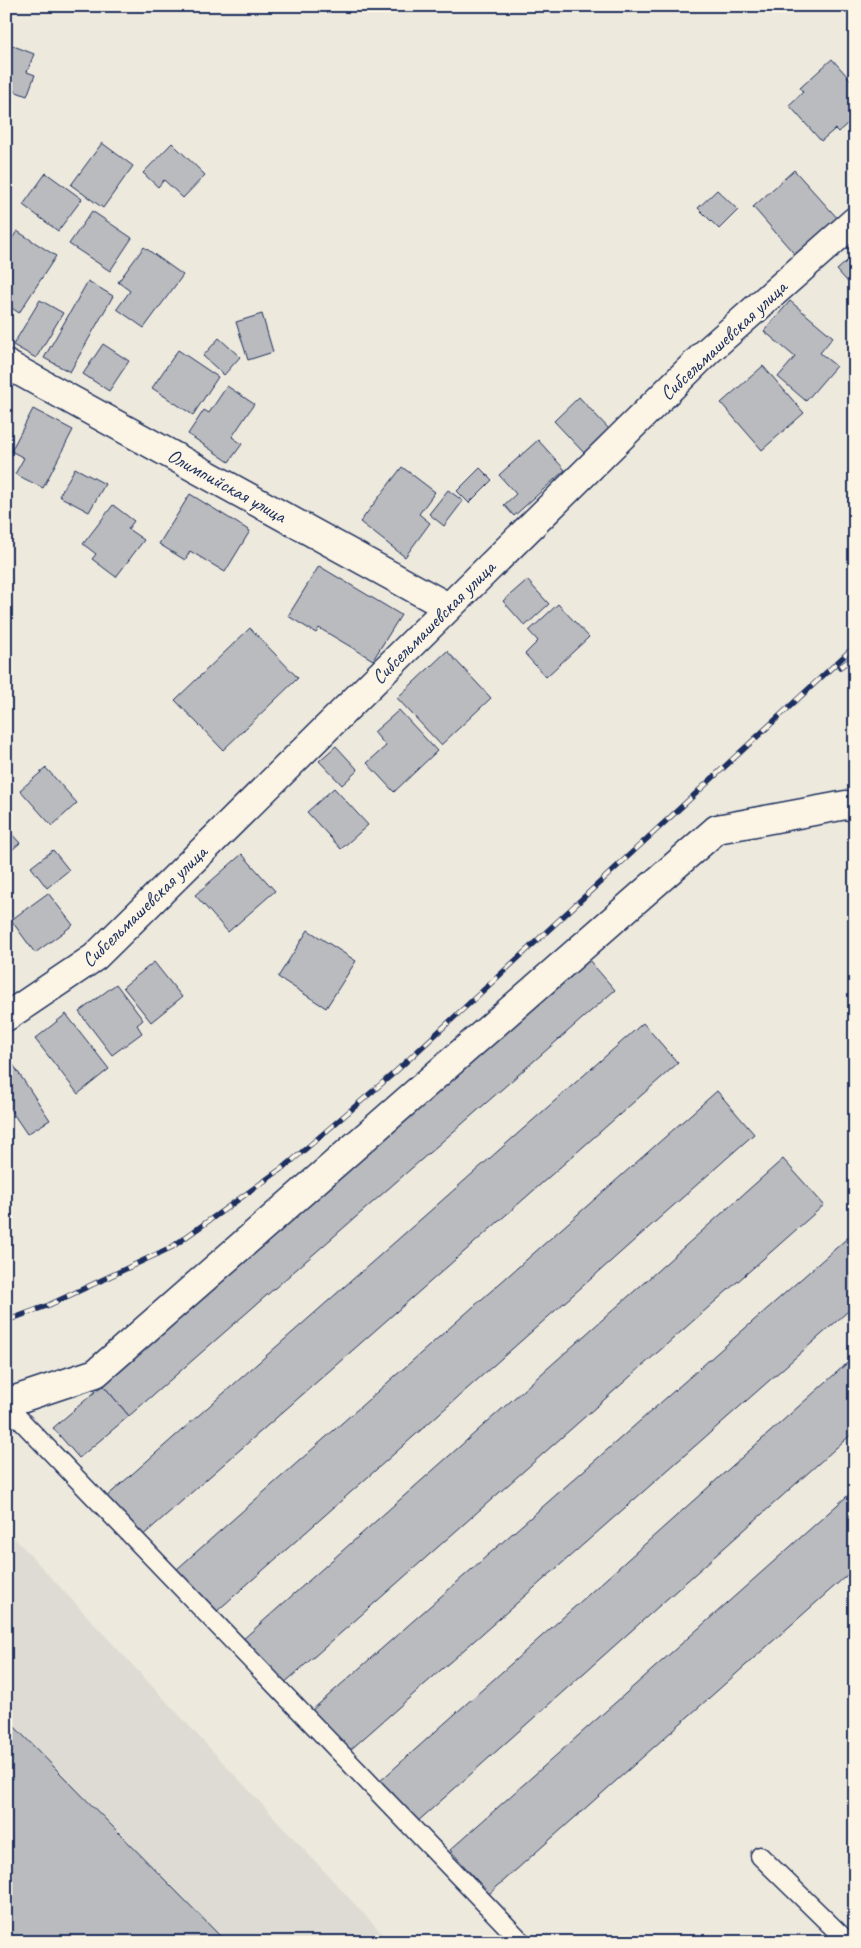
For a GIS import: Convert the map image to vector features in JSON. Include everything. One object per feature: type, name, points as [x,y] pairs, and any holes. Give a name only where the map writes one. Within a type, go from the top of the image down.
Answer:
[{"type":"street","name":"Сибсельмашевская улица","points":[[6,1017],[96,957],[708,351],[855,221]]},
{"type":"street","name":"Олимпийская улица","points":[[6,364],[448,607]]},
{"type":"street","points":[[6,1404],[96,1373],[717,829],[846,805],[855,807]]},
{"type":"lane","points":[[6,1404],[522,1942]]},
{"type":"lane","points":[[760,1856],[848,1942]]},
{"type":"shaded area","points":[[6,1529],[390,1942],[6,1942]]},
{"type":"building","points":[[6,43],[34,54],[27,72],[35,75],[27,96],[6,88]]},
{"type":"building","points":[[832,59],[855,85],[855,117],[838,132],[835,129],[821,141],[789,105],[803,92],[800,88]]},
{"type":"building","points":[[102,143],[133,166],[103,208],[71,185]]},
{"type":"building","points":[[172,143],[205,175],[183,198],[164,180],[158,187],[143,173]]},
{"type":"building","points":[[794,170],[840,221],[798,258],[753,207]]},
{"type":"building","points":[[46,173],[82,199],[58,231],[23,205]]},
{"type":"building","points":[[717,190],[738,210],[719,229],[698,208]]},
{"type":"building","points":[[92,211],[132,238],[110,271],[69,244]]},
{"type":"building","points":[[17,231],[56,256],[19,313],[6,304],[6,248]]},
{"type":"building","points":[[144,247],[183,275],[144,328],[117,309],[130,291],[118,282]]},
{"type":"building","points":[[855,254],[855,290],[837,270]]},
{"type":"building","points":[[88,281],[113,296],[70,372],[44,358]]},
{"type":"building","points":[[40,300],[63,313],[36,358],[13,345]]},
{"type":"building","points":[[790,301],[833,337],[820,353],[836,366],[806,401],[778,377],[795,357],[764,331]]},
{"type":"building","points":[[262,314],[273,352],[248,360],[236,322]]},
{"type":"building","points":[[219,338],[240,357],[224,375],[203,356]]},
{"type":"building","points":[[103,344],[129,361],[109,391],[83,374]]},
{"type":"building","points":[[178,350],[218,377],[193,415],[152,388]]},
{"type":"building","points":[[763,366],[804,413],[762,450],[721,403]]},
{"type":"building","points":[[227,386],[254,404],[232,437],[242,444],[229,462],[188,434],[204,410],[209,413]]},
{"type":"building","points":[[579,397],[609,429],[584,453],[554,421]]},
{"type":"building","points":[[33,409],[73,430],[43,488],[15,474],[24,458],[11,451]]},
{"type":"building","points":[[538,440],[565,470],[514,516],[504,505],[516,494],[499,475]]},
{"type":"building","points":[[402,467],[435,492],[419,514],[430,523],[405,557],[360,522]]},
{"type":"building","points":[[75,468],[105,484],[89,512],[59,496]]},
{"type":"building","points":[[480,468],[492,480],[469,503],[457,491]]},
{"type":"building","points":[[448,490],[463,501],[444,526],[429,514]]},
{"type":"building","points":[[190,494],[250,531],[225,572],[190,551],[185,560],[159,544]]},
{"type":"building","points":[[113,505],[134,521],[128,529],[144,540],[116,577],[92,559],[96,554],[83,544]]},
{"type":"building","points":[[319,566],[401,615],[373,660],[319,628],[316,633],[288,616]]},
{"type":"building","points":[[527,580],[549,604],[525,626],[503,601]]},
{"type":"building","points":[[558,604],[589,637],[546,677],[525,654],[538,641],[529,631]]},
{"type":"building","points":[[250,628],[298,678],[223,750],[175,700]]},
{"type":"building","points":[[447,651],[491,698],[441,745],[397,698]]},
{"type":"building","points":[[399,710],[437,751],[394,792],[367,763],[386,746],[374,732]]},
{"type":"building","points":[[336,746],[358,770],[342,785],[319,761]]},
{"type":"building","points":[[46,768],[77,803],[52,826],[20,790]]},
{"type":"building","points":[[334,788],[368,825],[341,849],[307,812]]},
{"type":"building","points":[[6,828],[20,843],[6,855]]},
{"type":"building","points":[[53,850],[69,870],[47,888],[31,867]]},
{"type":"building","points":[[242,854],[275,891],[228,932],[195,895]]},
{"type":"building","points":[[48,893],[73,925],[35,953],[11,920]]},
{"type":"building","points":[[308,930],[356,961],[326,1008],[278,977]]},
{"type":"building","points":[[589,960],[615,990],[129,1416],[103,1385]]},
{"type":"building","points":[[154,962],[182,997],[151,1022],[123,987]]},
{"type":"building","points":[[116,984],[143,1020],[137,1025],[142,1033],[112,1055],[79,1012]]},
{"type":"building","points":[[66,1014],[109,1069],[78,1094],[35,1039]]},
{"type":"building","points":[[643,1023],[678,1063],[131,1546],[96,1506]]},
{"type":"building","points":[[10,1060],[50,1120],[27,1134],[6,1103],[6,1062]]},
{"type":"building","points":[[717,1091],[754,1134],[207,1620],[168,1577]]},
{"type":"building","points":[[783,1159],[824,1205],[281,1686],[241,1641]]},
{"type":"building","points":[[852,1234],[855,1236],[855,1305],[340,1759],[303,1718]]},
{"type":"building","points":[[855,1356],[855,1431],[416,1823],[379,1782]]},
{"type":"building","points":[[103,1385],[129,1416],[79,1458],[53,1428]]},
{"type":"building","points":[[855,1489],[855,1568],[489,1894],[450,1850]]},
{"type":"building","points":[[6,1718],[226,1942],[6,1942]]},
{"type":"railway","points":[[6,1321],[49,1305],[172,1247],[288,1164],[394,1073],[855,646]]},
{"type":"railway","points":[[840,667],[855,657]]}]
